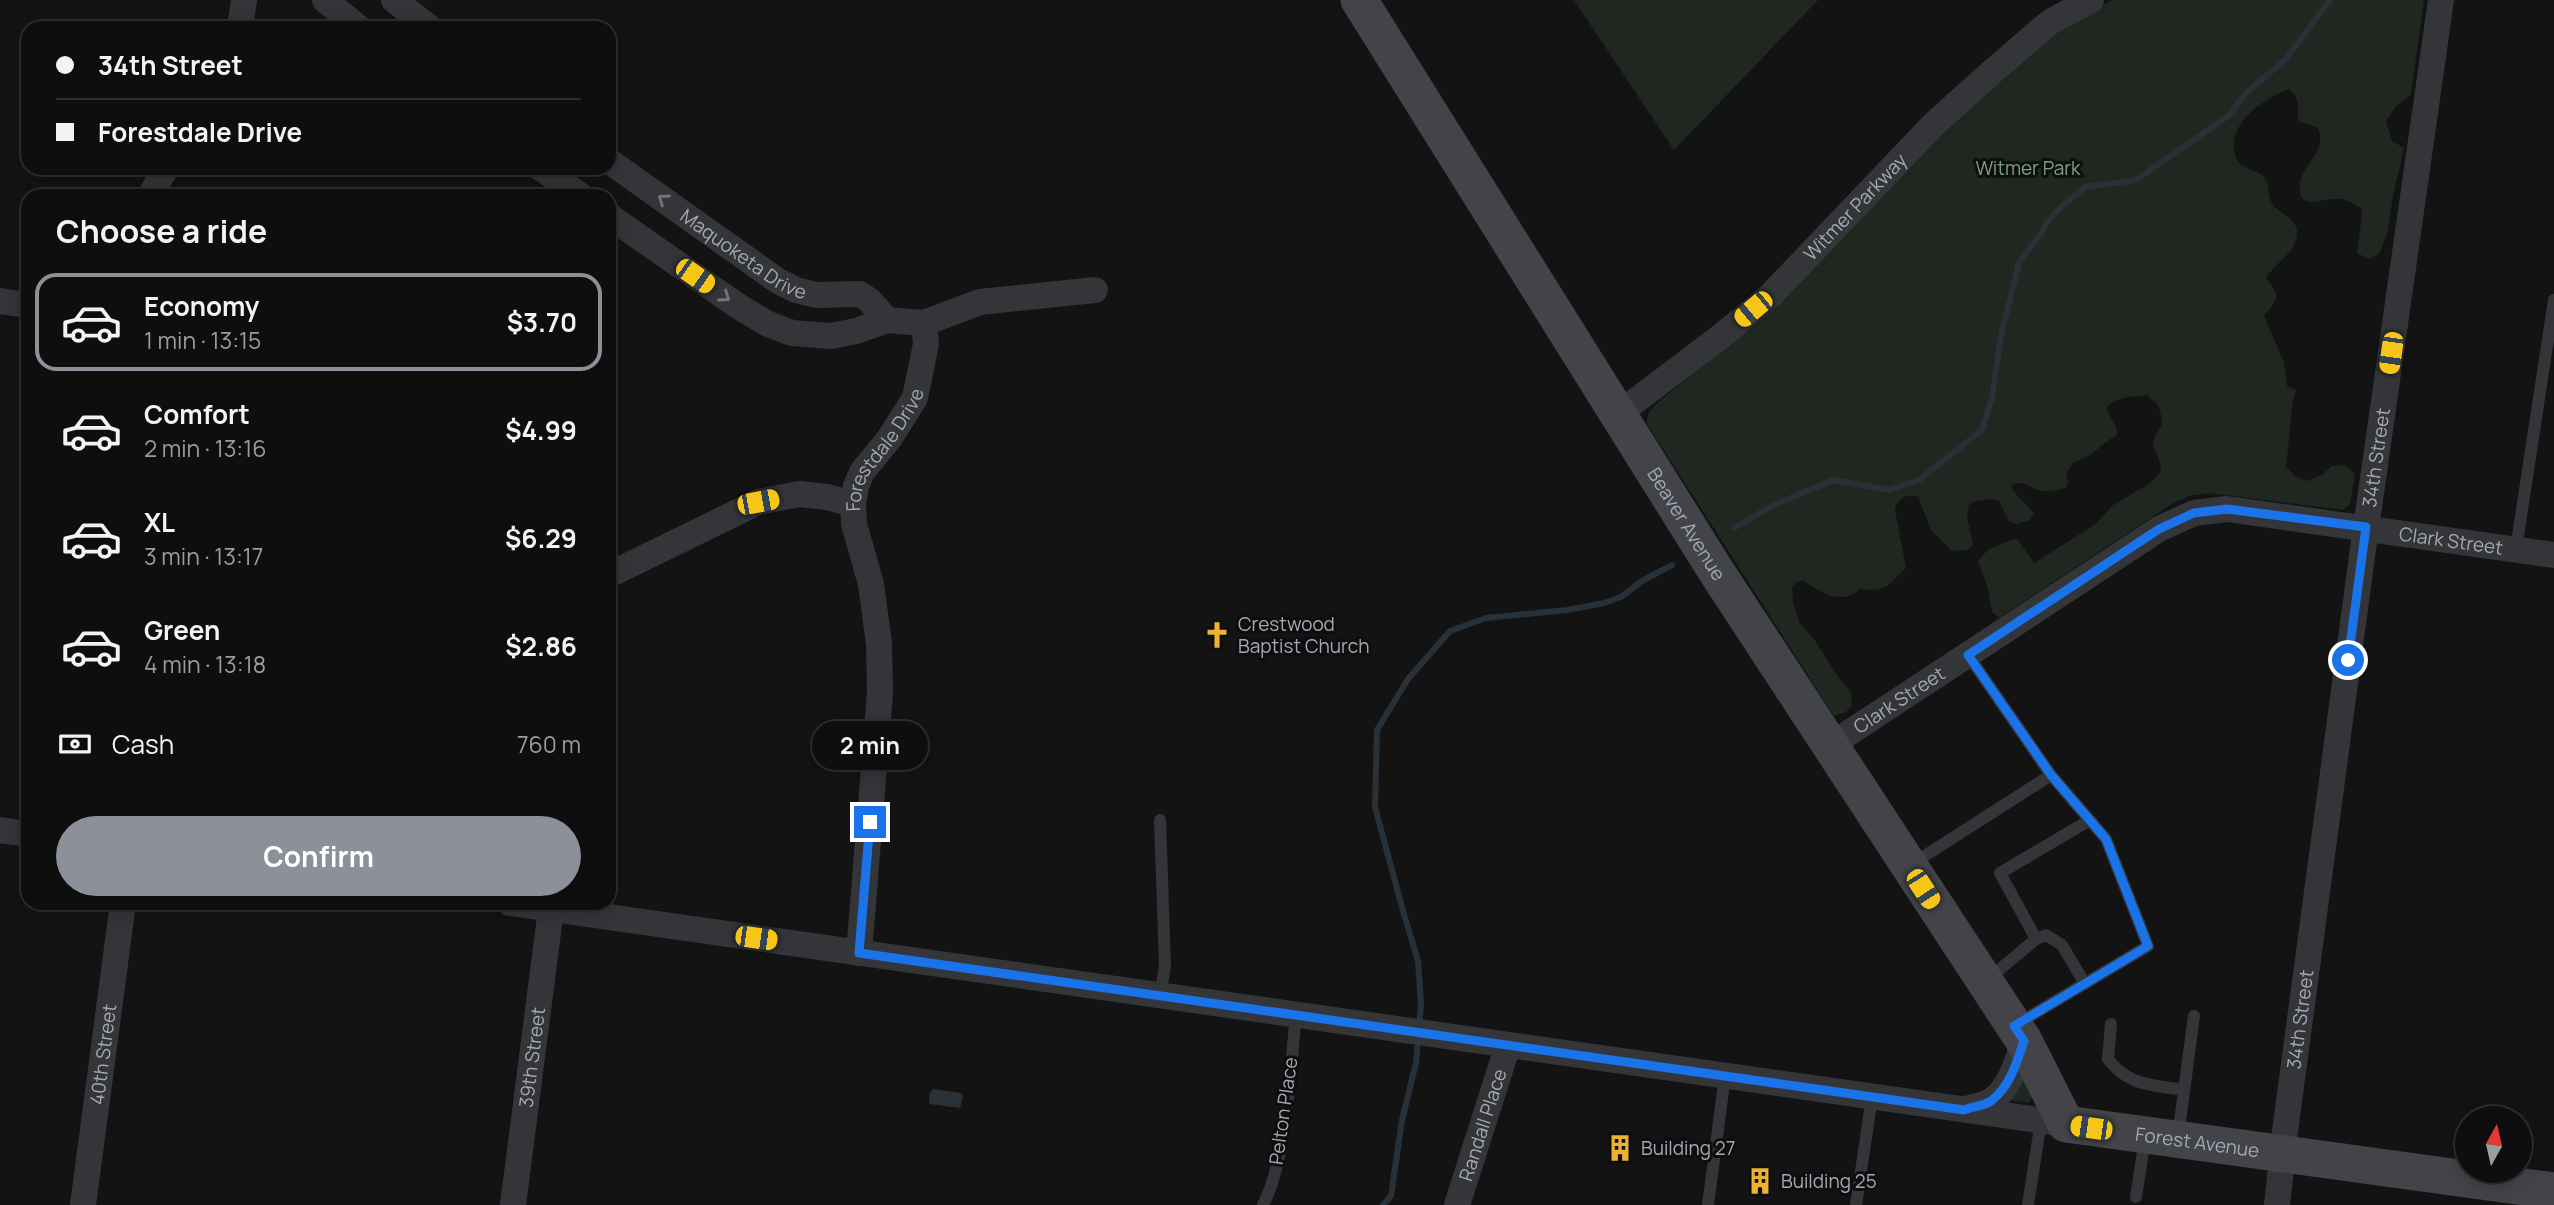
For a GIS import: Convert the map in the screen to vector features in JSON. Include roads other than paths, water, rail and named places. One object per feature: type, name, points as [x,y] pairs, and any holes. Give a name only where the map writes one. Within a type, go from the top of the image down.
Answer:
[{"type":"main road","name":"Beaver Avenue","points":[[1359,0],[1617,415],[1829,746],[2019,1034],[2077,1100],[2146,1135]]},
{"type":"main road","name":"Beaver Avenue","points":[[2019,1034],[2054,1122]]},
{"type":"main road","name":"Forest Avenue","points":[[2054,1122],[2554,1191]]},
{"type":"street","points":[[241,21],[244,0]]},
{"type":"street","points":[[325,0],[350,21]]},
{"type":"street","points":[[394,0],[421,21]]},
{"type":"street","name":"Witmer Parkway","points":[[1617,415],[1770,296],[1933,125],[2050,22],[2091,0]]},
{"type":"street","name":"34th Street","points":[[2277,1205],[2366,527],[2441,0]]},
{"type":"street","name":"Maquoketa Drive","points":[[616,166],[778,281],[796,290],[816,295],[860,294],[887,320]]},
{"type":"street","points":[[551,175],[571,189]]},
{"type":"street","points":[[616,221],[738,306],[768,324],[792,333],[831,336],[887,320],[924,323],[979,302],[1096,290]]},
{"type":"street","points":[[0,301],[21,304]]},
{"type":"street","name":"Forestdale Drive","points":[[859,953],[880,693],[879,644],[871,584],[854,524],[853,504],[862,472],[889,439],[915,398],[926,344],[924,323]]},
{"type":"street","points":[[616,572],[758,502],[799,495],[827,497],[853,504]]},
{"type":"street","name":"Clark Street","points":[[1829,746],[2159,529],[2194,513],[2227,509],[2554,555]]},
{"type":"street","points":[[0,830],[21,833]]},
{"type":"street","name":"40th Street","points":[[83,1205],[122,910]]},
{"type":"street","name":"39th Street","points":[[513,1205],[551,910]]},
{"type":"street","name":"Forest Avenue","points":[[558,910],[2054,1122]]},
{"type":"street","points":[[1964,1110],[1989,1103],[2002,1090],[2014,1069],[2019,1034]]},
{"type":"street","name":"Randall Place","points":[[1457,1205],[1508,1045]]},
{"type":"lane","points":[[2516,549],[2554,300]]},
{"type":"lane","points":[[1968,655],[2051,775],[2106,839],[2148,946],[2085,984],[2019,1034]]},
{"type":"lane","points":[[1908,866],[2051,775]]},
{"type":"lane","points":[[1160,820],[1165,966],[1160,996]]},
{"type":"lane","points":[[2036,939],[2000,873],[2090,820]]},
{"type":"lane","points":[[1984,982],[2036,939],[2046,935],[2062,944],[2085,984]]},
{"type":"lane","name":"Pelton Place","points":[[1263,1205],[1270,1191],[1282,1137],[1296,1015]]},
{"type":"lane","points":[[2136,1197],[2146,1135],[2184,1090],[2194,1016]]},
{"type":"lane","points":[[2111,1024],[2108,1059],[2116,1069],[2135,1082],[2184,1090]]},
{"type":"lane","points":[[1708,1205],[1725,1076]]},
{"type":"lane","points":[[1856,1205],[1872,1097]]},
{"type":"lane","points":[[2028,1205],[2054,1122]]},
{"type":"waterway","points":[[1734,528],[1774,505],[1833,480],[1889,490],[1919,480],[1982,430],[1992,398],[2001,335],[2019,262],[2045,225],[2085,187],[2136,180],[2228,116],[2247,92],[2286,59],[2330,0]]},
{"type":"waterway","points":[[1419,1027],[1421,1004],[1418,961],[1375,807],[1377,730],[1408,679],[1450,631],[1486,618],[1567,610],[1604,603],[1621,597],[1642,581],[1672,565]]},
{"type":"waterway","points":[[1383,1205],[1391,1196],[1402,1120],[1416,1063],[1418,1038]]},
{"type":"place","name":"Crestwood Baptist Church","points":[[1217,635]]},
{"type":"place","name":"Building 27","points":[[1620,1148]]},
{"type":"place","name":"Building 25","points":[[1760,1181]]},
{"type":"park label","name":"Witmer Park","points":[[2028,168]]}]
